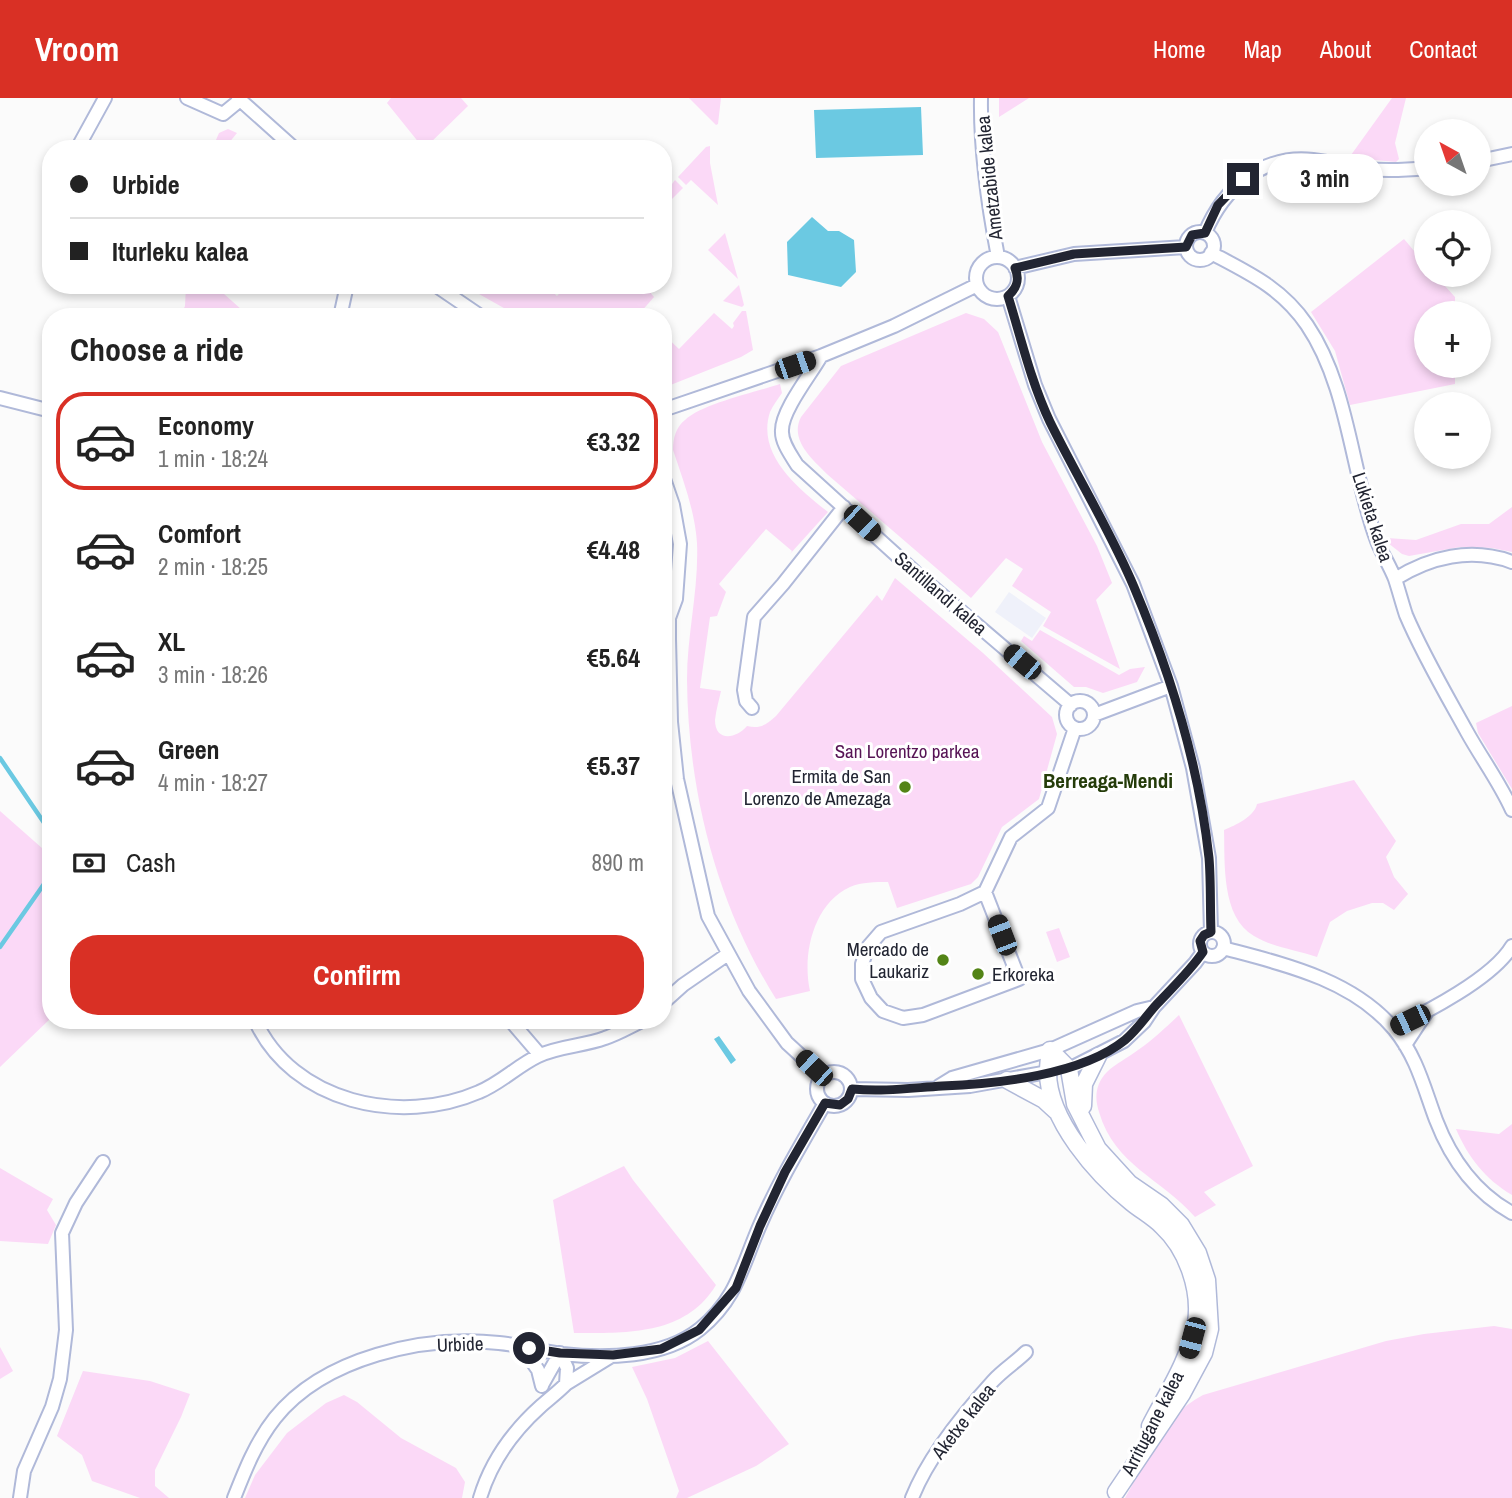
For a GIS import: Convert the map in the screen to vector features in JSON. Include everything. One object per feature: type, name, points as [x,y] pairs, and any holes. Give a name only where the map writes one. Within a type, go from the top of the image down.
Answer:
[{"type":"street","points":[[82,140],[105,98]]},
{"type":"street","points":[[187,98],[223,114],[239,99],[286,140]]},
{"type":"street","name":"Ametzabide kalea","points":[[981,98],[980,133],[990,218],[998,257]]},
{"type":"street","points":[[1491,158],[1512,154]]},
{"type":"street","points":[[1205,233],[1218,205],[1229,192],[1258,170],[1276,163],[1311,159],[1370,169],[1414,168]]},
{"type":"street","points":[[1205,233],[1213,241],[1211,253],[1205,258],[1196,259],[1189,255],[1186,247],[1192,235],[1205,233]]},
{"type":"street","points":[[1015,268],[1074,254],[1186,247]]},
{"type":"street","name":"Lukieta kalea","points":[[1211,253],[1272,286],[1306,323],[1322,351],[1334,382],[1377,541],[1395,579],[1420,646],[1481,757],[1505,793],[1512,810]]},
{"type":"street","points":[[998,257],[1011,262],[1015,268],[1018,280],[1008,296],[990,298],[977,285],[977,272],[985,261],[998,257]]},
{"type":"street","points":[[672,407],[821,356],[894,326],[977,285]]},
{"type":"street","points":[[448,294],[469,308]]},
{"type":"street","points":[[1008,296],[1035,385],[1049,419],[1133,584],[1171,687],[1193,768],[1209,858],[1211,932]]},
{"type":"street","name":"Santillandi kalea","points":[[821,356],[785,415],[781,430],[786,446],[797,465],[915,572],[1071,705]]},
{"type":"street","points":[[0,398],[42,409]]},
{"type":"street","points":[[672,502],[680,544],[676,599],[672,607]]},
{"type":"street","points":[[752,708],[746,701],[744,690],[754,617],[844,507]]},
{"type":"street","points":[[1395,579],[1415,566],[1460,555],[1480,555],[1512,562]]},
{"type":"street","points":[[1075,728],[1088,726],[1094,715],[1171,687]]},
{"type":"street","points":[[1075,728],[1067,718],[1071,705],[1084,702],[1091,706],[1094,715]]},
{"type":"street","points":[[985,892],[1019,979],[923,1015],[903,1018],[883,1010],[871,998],[862,979],[862,964],[868,947],[881,932],[960,904],[985,892],[1012,837],[1048,807],[1075,728]]},
{"type":"street","points":[[672,732],[675,767],[708,916],[749,990],[787,1042],[823,1076]]},
{"type":"street","points":[[1211,932],[1222,936],[1223,948],[1219,954],[1212,956],[1203,952],[1200,941],[1204,935],[1211,932]]},
{"type":"street","points":[[1393,1028],[1426,1012],[1487,972],[1507,955],[1512,946]]},
{"type":"street","points":[[1223,948],[1300,968],[1368,1004],[1393,1028],[1405,1045],[1425,1083],[1446,1144],[1462,1169],[1481,1190],[1512,1213]]},
{"type":"street","points":[[852,1089],[908,1090],[970,1086],[1069,1069],[1124,1041],[1144,1022],[1203,952]]},
{"type":"street","points":[[672,995],[728,954]]},
{"type":"street","points":[[939,1086],[953,1078],[1050,1051],[1137,1011],[1154,1007]]},
{"type":"street","points":[[1405,1045],[1426,1012]]},
{"type":"street","points":[[259,1029],[282,1061],[299,1077],[326,1091],[374,1106],[426,1107],[450,1102],[499,1082],[540,1055],[605,1038],[624,1029]]},
{"type":"street","points":[[518,1029],[540,1055]]},
{"type":"street","points":[[1050,1051],[1069,1069]]},
{"type":"street","points":[[1050,1051],[1048,1072],[1058,1112]]},
{"type":"street","points":[[1085,1122],[1084,1084],[1098,1056]]},
{"type":"street","name":"Arritugane kalea","points":[[1069,1069],[1076,1104],[1098,1149],[1129,1183],[1161,1205],[1181,1225],[1198,1253],[1207,1280],[1210,1306],[1210,1329],[1203,1353],[1182,1394],[1114,1495]]},
{"type":"street","points":[[839,1072],[848,1079],[852,1089],[848,1099],[840,1105],[825,1103],[817,1090],[823,1076],[839,1072]]},
{"type":"street","points":[[1007,1080],[1044,1100],[1058,1112]]},
{"type":"street","name":"Urbide","points":[[234,1498],[254,1451],[276,1417],[304,1389],[329,1373],[384,1353],[427,1345],[470,1342],[560,1353],[613,1355],[661,1349],[699,1330],[736,1288],[785,1172],[825,1103]]},
{"type":"street","name":"Arritugane kalea","points":[[1058,1112],[1086,1158],[1099,1173],[1132,1204],[1163,1226],[1183,1252],[1195,1284],[1196,1322],[1187,1354],[1114,1495]]},
{"type":"street","points":[[20,1498],[24,1471],[52,1407],[60,1379],[66,1330],[62,1233],[76,1203],[103,1163]]},
{"type":"street","points":[[522,1347],[538,1370],[542,1385],[540,1407]]},
{"type":"street","name":"Aketxe kalea","points":[[912,1498],[924,1472],[966,1413],[995,1379],[1026,1352]]},
{"type":"street","points":[[560,1353],[567,1368],[566,1384]]},
{"type":"street","points":[[542,1385],[560,1353]]},
{"type":"street","points":[[480,1498],[500,1452],[513,1434],[566,1384],[583,1371],[613,1355]]},
{"type":"shaded area","points":[[1009,592],[1046,618],[1032,638],[995,612]]},
{"type":"green space","points":[[391,98],[461,98],[468,106],[433,140],[417,140],[387,103]]},
{"type":"green space","points":[[689,98],[721,98],[718,124],[716,125]]},
{"type":"green space","points":[[999,98],[1029,98],[999,117]]},
{"type":"green space","points":[[1392,98],[1406,98],[1395,143],[1399,159],[1396,162],[1353,158],[1351,155]]},
{"type":"green space","points":[[228,129],[237,133],[231,140],[216,140],[219,133]]},
{"type":"green space","points":[[710,146],[710,163],[718,205],[691,180],[686,185],[678,177]]},
{"type":"green space","points":[[675,180],[683,188],[672,199],[672,184]]},
{"type":"green space","points":[[725,233],[738,279],[708,250]]},
{"type":"green space","points":[[1404,239],[1414,251],[1414,287],[1446,287],[1455,297],[1455,301],[1414,301],[1414,378],[1455,378],[1455,384],[1350,405],[1335,351],[1311,312]]},
{"type":"green space","points":[[739,285],[744,305],[742,307],[723,301]]},
{"type":"green space","points":[[186,294],[224,294],[240,308],[184,308]]},
{"type":"green space","points":[[479,294],[652,294],[654,297],[644,308],[504,308]]},
{"type":"green space","points":[[742,311],[746,311],[753,350],[672,384],[672,342],[679,349],[714,313],[732,329]]},
{"type":"green space","points":[[966,313],[984,319],[998,332],[1042,442],[1097,546],[1112,583],[1096,600],[1120,669],[1043,626],[1051,612],[1012,586],[1023,569],[1006,558],[971,598],[828,475],[800,442],[798,425],[801,417],[841,366]]},
{"type":"green space","name":"San Lorentzo parkea","points":[[780,384],[782,393],[770,412],[767,428],[769,443],[783,470],[793,482],[828,512],[790,554],[792,551],[766,529],[719,584],[726,592],[717,616],[710,617],[700,688],[721,691],[715,720],[718,732],[732,736],[747,726],[759,727],[766,724],[776,716],[877,595],[882,601],[895,578],[983,653],[1052,717],[1057,734],[1039,799],[1002,827],[978,877],[971,884],[897,908],[888,882],[864,883],[850,887],[827,905],[813,932],[808,962],[810,991],[776,999],[737,925],[722,886],[700,805],[693,764],[687,680],[697,543],[691,507],[673,450],[677,429],[693,414]]},
{"type":"green space","points":[[1512,507],[1512,552],[1460,547],[1409,556],[1388,543],[1387,538],[1416,540],[1461,524],[1489,524]]},
{"type":"green space","points":[[1040,630],[1119,675],[1130,669],[1145,667],[1137,682],[1103,693],[1086,687],[1074,687],[1021,641],[1024,636],[1032,641]]},
{"type":"green space","points":[[1512,706],[1512,789],[1478,733],[1476,723]]},
{"type":"green space","points":[[1354,780],[1396,841],[1386,857],[1394,877],[1408,894],[1394,910],[1383,903],[1372,903],[1347,911],[1330,922],[1317,957],[1277,946],[1254,936],[1243,927],[1230,903],[1225,873],[1224,830],[1248,817],[1257,804]]},
{"type":"green space","points":[[0,811],[42,848],[42,1027],[0,1067]]},
{"type":"green space","points":[[1059,928],[1070,957],[1057,962],[1046,932]]},
{"type":"green space","points":[[1179,1015],[1253,1166],[1204,1192],[1216,1205],[1195,1217],[1127,1159],[1116,1146],[1106,1130],[1097,1101],[1097,1090],[1103,1076],[1149,1042]]},
{"type":"green space","points":[[1512,1124],[1512,1195],[1478,1166],[1456,1129],[1499,1134]]},
{"type":"green space","points":[[624,1166],[716,1285],[703,1302],[671,1323],[634,1331],[574,1333],[553,1200]]},
{"type":"green space","points":[[0,1168],[53,1199],[47,1210],[56,1225],[48,1244],[0,1241]]},
{"type":"green space","points":[[1494,1326],[1512,1329],[1512,1498],[1125,1498],[1164,1428],[1187,1405],[1203,1395],[1386,1341]]},
{"type":"green space","points":[[708,1341],[789,1444],[756,1466],[687,1498],[676,1498],[679,1491],[647,1399],[632,1367],[675,1358]]},
{"type":"green space","points":[[0,1347],[13,1371],[0,1379]]},
{"type":"green space","points":[[83,1371],[150,1381],[190,1394],[155,1470],[155,1486],[169,1498],[140,1498],[92,1481],[82,1455],[57,1436]]},
{"type":"green space","points":[[344,1395],[357,1402],[401,1438],[456,1468],[465,1482],[462,1498],[245,1498],[255,1475],[287,1433],[326,1403]]},
{"type":"water","points":[[921,107],[923,155],[816,158],[814,110]]},
{"type":"water","points":[[812,217],[828,231],[839,231],[854,240],[856,272],[841,287],[788,275],[787,242]]},
{"type":"water","points":[[719,1036],[736,1060],[731,1064],[714,1039]]},
{"type":"waterway","points":[[0,758],[42,820]]},
{"type":"waterway","points":[[0,947],[42,887]]},
{"type":"place","name":"Ermita de San Lorenzo de Amezaga","points":[[905,787]]},
{"type":"place","name":"Mercado de Laukariz","points":[[943,960]]},
{"type":"place","name":"Erkoreka","points":[[978,974]]},
{"type":"district","name":"Berreaga-Mendi","points":[[1108,780]]},
{"type":"route","points":[[529,1348],[560,1353],[613,1355],[661,1349],[682,1340],[699,1330],[736,1288],[785,1172],[825,1103],[840,1105],[848,1099],[852,1089],[872,1091],[970,1086],[1069,1069],[1124,1041],[1144,1022],[1203,952],[1200,941],[1204,935],[1211,932],[1209,858],[1193,768],[1171,687],[1133,584],[1049,419],[1035,385],[1008,296],[1013,292],[1018,280],[1015,268],[1074,254],[1186,247],[1186,242],[1192,235],[1205,233],[1218,205],[1243,179]]}]
